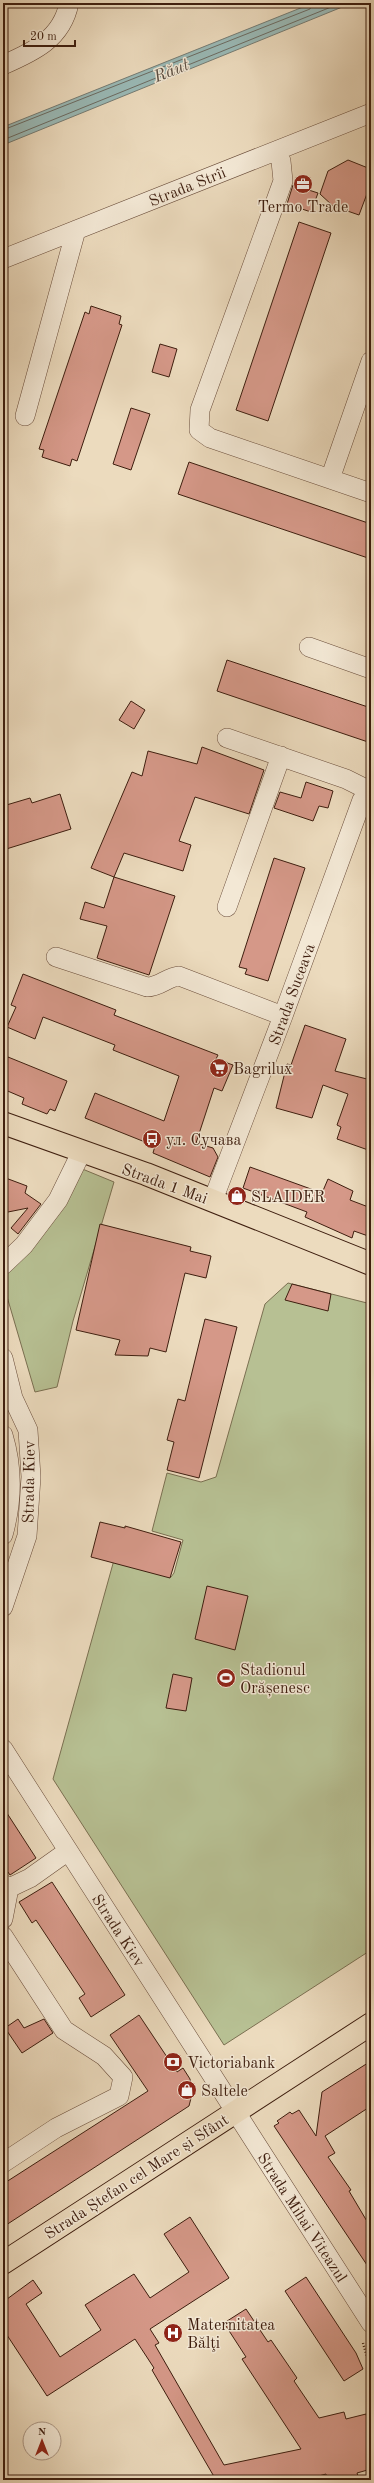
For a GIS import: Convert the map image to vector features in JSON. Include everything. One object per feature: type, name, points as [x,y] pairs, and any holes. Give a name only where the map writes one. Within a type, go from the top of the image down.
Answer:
[{"type":"main road","name":"Strada 1 Mai","points":[[3,1123],[213,1200],[371,1264]]},
{"type":"main road","name":"Strada Ștefan cel Mare și Sfânt","points":[[3,2263],[371,2024]]},
{"type":"street","points":[[3,65],[32,53],[50,39],[61,26],[69,3]]},
{"type":"street","name":"Strada Strîi","points":[[3,259],[371,113]]},
{"type":"street","points":[[276,151],[282,169],[283,181],[200,410],[198,424],[201,433],[210,438],[371,493]]},
{"type":"street","points":[[25,416],[76,230]]},
{"type":"street","points":[[330,479],[371,361]]},
{"type":"street","points":[[309,647],[371,669]]},
{"type":"street","points":[[227,738],[346,779],[370,790]]},
{"type":"street","points":[[227,907],[281,756]]},
{"type":"street","name":"Strada Suceava","points":[[213,1200],[283,1016],[362,800],[370,790]]},
{"type":"street","points":[[56,956],[147,987],[154,987],[172,977],[179,976],[283,1016]]},
{"type":"street","points":[[3,1265],[24,1245],[58,1200],[81,1152]]},
{"type":"street","name":"Strada Kiev","points":[[3,1358],[8,1400],[28,1430],[31,1477],[27,1536],[3,1607]]},
{"type":"street","points":[[3,1435],[7,1448],[11,1486],[3,1536]]},
{"type":"street","name":"Strada Kiev","points":[[3,1750],[235,2111]]},
{"type":"street","points":[[3,1919],[6,1886],[30,1878],[68,1850]]},
{"type":"street","points":[[3,1936],[64,2030],[104,2056],[123,2077],[119,2096],[56,2128],[3,2163]]},
{"type":"street","name":"Strada Mihai Viteazul","points":[[235,2111],[371,2323]]},
{"type":"path","points":[[363,2342],[371,2370]]},
{"type":"green space","points":[[80,1168],[114,1182],[73,1321],[57,1387],[35,1392],[3,1283],[3,1270]]},
{"type":"green space","name":"Stadionul Orășenesc","points":[[288,1283],[371,1304],[371,1950],[224,2045],[53,1779],[114,1560],[171,1577],[174,1573],[183,1540],[152,1531],[167,1473],[201,1482],[216,1477],[265,1304]]},
{"type":"water","name":"Răut","points":[[313,3],[352,3],[3,145],[3,127]]},
{"type":"building","points":[[348,160],[368,168],[371,174],[371,183],[359,215],[333,206],[320,194],[328,171]]},
{"type":"building","points":[[293,185],[318,193],[311,212],[287,204]]},
{"type":"building","points":[[299,222],[331,233],[268,421],[236,410]]},
{"type":"building","points":[[91,306],[121,316],[119,324],[122,325],[77,461],[72,459],[70,466],[42,457],[44,450],[39,449],[85,312],[89,314]]},
{"type":"building","points":[[160,344],[177,349],[169,377],[152,372]]},
{"type":"building","points":[[131,408],[150,414],[131,470],[113,464]]},
{"type":"building","points":[[189,462],[371,524],[371,559],[178,494]]},
{"type":"building","points":[[227,660],[371,708],[371,743],[217,691]]},
{"type":"building","points":[[131,701],[145,710],[134,729],[119,720]]},
{"type":"building","points":[[202,747],[264,770],[249,814],[195,797],[179,841],[191,845],[183,871],[124,853],[114,877],[91,868],[132,772],[142,776],[148,751],[197,764]]},
{"type":"building","points":[[306,782],[333,791],[328,808],[319,806],[313,821],[274,808],[280,792],[301,798]]},
{"type":"building","points":[[60,794],[71,829],[3,850],[3,806],[30,798],[32,803]]},
{"type":"building","points":[[274,858],[305,868],[268,981],[245,974],[247,969],[239,967]]},
{"type":"building","points":[[114,877],[175,896],[149,975],[97,958],[107,926],[80,919],[85,902],[104,908]]},
{"type":"building","points":[[23,974],[116,1010],[114,1015],[218,1055],[216,1059],[233,1065],[222,1091],[214,1088],[196,1143],[213,1148],[218,1157],[210,1177],[153,1153],[155,1146],[85,1118],[95,1093],[164,1121],[179,1076],[113,1050],[115,1045],[43,1017],[35,1039],[7,1027],[16,1007],[11,1005]]},
{"type":"building","points":[[305,1025],[346,1039],[335,1071],[371,1080],[371,1151],[337,1139],[341,1127],[337,1125],[348,1094],[323,1085],[312,1118],[276,1108],[287,1064],[291,1065]]},
{"type":"building","points":[[8,1057],[67,1081],[55,1111],[50,1109],[47,1114],[22,1104],[24,1098],[3,1089],[3,1070]]},
{"type":"building","points":[[250,1167],[322,1193],[328,1179],[353,1191],[350,1200],[371,1208],[371,1237],[354,1231],[352,1238],[305,1217],[307,1212],[243,1188]]},
{"type":"building","points":[[3,1177],[27,1186],[25,1193],[41,1204],[18,1234],[11,1228],[28,1208],[3,1213]]},
{"type":"building","points":[[100,1224],[191,1247],[190,1251],[211,1256],[206,1278],[185,1273],[166,1352],[150,1348],[148,1356],[115,1355],[120,1340],[76,1330]]},
{"type":"building","points":[[292,1284],[331,1294],[328,1311],[285,1300]]},
{"type":"building","points":[[205,1319],[237,1327],[199,1478],[167,1470],[174,1442],[167,1440],[178,1399],[185,1401]]},
{"type":"building","points":[[100,1522],[125,1528],[125,1526],[181,1542],[170,1578],[91,1557]]},
{"type":"building","points":[[207,1586],[248,1596],[235,1650],[195,1639]]},
{"type":"building","points":[[173,1674],[192,1678],[186,1711],[166,1708]]},
{"type":"building","points":[[3,1807],[36,1858],[10,1875],[3,1865]]},
{"type":"building","points":[[52,1882],[125,1995],[91,2017],[79,1998],[85,1994],[36,1920],[32,1923],[19,1902]]},
{"type":"building","points":[[139,2015],[177,2072],[183,2068],[190,2079],[192,2094],[189,2106],[3,2227],[3,2184],[148,2091],[110,2035]]},
{"type":"building","points":[[18,2019],[24,2028],[44,2019],[53,2033],[22,2053],[5,2028]]},
{"type":"building","points":[[371,2061],[371,2106],[325,2136],[335,2153],[328,2157],[351,2190],[349,2191],[371,2228],[371,2271],[274,2126],[279,2123],[277,2121],[290,2112],[292,2114],[299,2110],[316,2136],[322,2092]]},
{"type":"building","points":[[190,2217],[229,2278],[150,2329],[159,2343],[155,2345],[224,2465],[301,2449],[242,2359],[246,2357],[224,2323],[246,2309],[268,2342],[271,2340],[297,2378],[294,2381],[319,2418],[344,2412],[346,2419],[366,2414],[371,2436],[371,2469],[357,2473],[358,2476],[335,2480],[327,2480],[326,2474],[304,2480],[216,2480],[152,2370],[154,2368],[135,2339],[47,2396],[3,2329],[3,2302],[33,2280],[42,2293],[26,2304],[60,2357],[101,2330],[85,2305],[134,2274],[150,2298],[189,2272],[164,2234]]},
{"type":"building","points":[[306,2277],[356,2353],[363,2369],[344,2381],[285,2291]]},
{"type":"place","name":"Termo Trade","points":[[303,184]]},
{"type":"place","name":"Bagrilux","points":[[219,1068]]},
{"type":"place","name":"ул. Сучава","points":[[152,1139]]},
{"type":"place","name":"SLAIDER","points":[[237,1196]]},
{"type":"place","name":"Stadionul Orășenesc","points":[[226,1678]]},
{"type":"place","name":"Victoriabank","points":[[173,2062]]},
{"type":"place","name":"Saltele","points":[[187,2090]]},
{"type":"place","name":"Maternitatea Bălţi","points":[[173,2333]]}]
